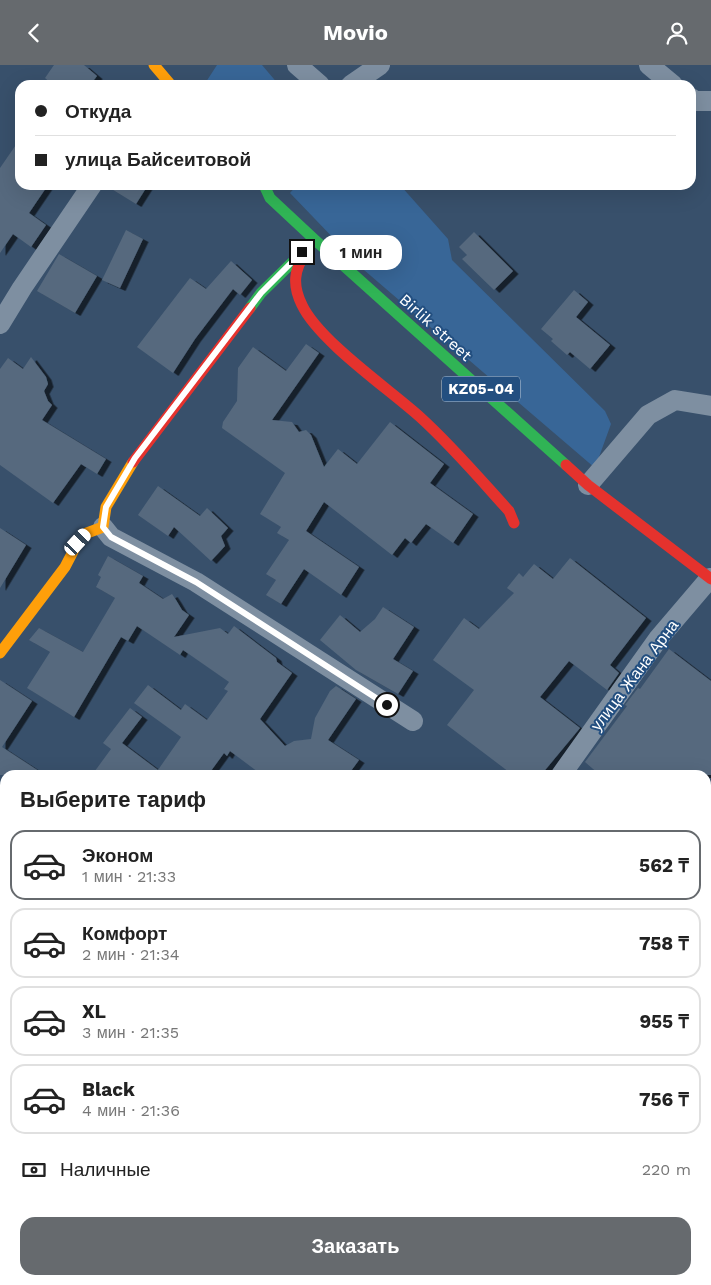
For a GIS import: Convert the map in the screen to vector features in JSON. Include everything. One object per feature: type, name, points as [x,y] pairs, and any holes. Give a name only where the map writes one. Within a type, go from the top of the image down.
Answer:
[{"type":"street","points":[[297,65],[314,80]]},
{"type":"street","points":[[358,80],[380,65]]},
{"type":"street","points":[[649,65],[667,80]]},
{"type":"street","points":[[696,101],[711,101]]},
{"type":"street","points":[[0,325],[27,280],[89,190]]},
{"type":"street","name":"Birlik street","points":[[266,190],[270,198],[315,240],[588,485],[711,579]]},
{"type":"street","points":[[315,240],[294,269],[296,288],[302,305],[317,326],[344,352],[420,417],[454,450],[509,511],[514,523]]},
{"type":"street","points":[[315,240],[261,293],[135,458],[106,507],[103,527],[111,537],[196,582],[413,721]]},
{"type":"street","points":[[588,485],[648,415],[675,400],[711,406]]},
{"type":"street","points":[[0,653],[65,567],[78,542],[86,533],[103,527]]},
{"type":"street","name":"улица Жана Арна","points":[[565,770],[658,639],[711,579]]},
{"type":"shaded area","points":[[217,65],[262,65],[275,80],[207,80]]},
{"type":"shaded area","points":[[293,190],[404,190],[448,239],[452,260],[605,411],[611,424],[595,468],[364,270],[290,193]]},
{"type":"building","points":[[54,65],[84,65],[97,76],[94,80],[47,80],[45,78]]},
{"type":"building","points":[[15,146],[15,190],[45,190],[29,213],[46,225],[31,247],[13,234],[0,253],[0,168]]},
{"type":"building","points":[[113,190],[145,190],[136,204]]},
{"type":"building","points":[[126,230],[143,239],[120,288],[102,280]]},
{"type":"building","points":[[474,232],[513,271],[494,290],[462,259],[467,255],[459,247]]},
{"type":"building","points":[[59,254],[97,276],[75,313],[37,291]]},
{"type":"building","points":[[231,261],[252,280],[240,295],[233,289],[195,339],[173,373],[137,347],[190,278],[206,289]]},
{"type":"building","points":[[574,290],[588,302],[576,317],[610,345],[590,369],[570,352],[567,355],[541,329]]},
{"type":"building","points":[[306,344],[319,353],[272,420],[292,422],[299,432],[306,430],[311,435],[324,467],[338,449],[357,464],[390,422],[444,464],[430,483],[473,514],[453,543],[426,524],[411,543],[405,538],[392,555],[324,502],[306,531],[359,567],[341,595],[304,569],[281,604],[266,595],[276,580],[266,574],[289,540],[277,533],[281,527],[260,514],[285,473],[222,428],[223,422],[237,401],[238,368],[253,347],[286,371]]},
{"type":"building","points":[[31,357],[46,377],[48,384],[44,391],[52,405],[42,420],[106,459],[97,474],[81,464],[53,503],[0,465],[0,369],[8,358],[23,369]]},
{"type":"building","points":[[158,486],[200,516],[207,508],[228,528],[221,536],[225,546],[211,561],[174,527],[168,536],[138,515]]},
{"type":"building","points":[[0,528],[26,545],[0,588]]},
{"type":"building","points":[[108,556],[143,576],[139,583],[163,599],[172,594],[182,610],[189,615],[174,637],[220,628],[228,634],[234,626],[276,658],[277,662],[292,673],[260,719],[285,746],[294,741],[311,739],[315,718],[330,691],[336,686],[356,699],[328,740],[359,760],[352,770],[255,770],[230,751],[227,756],[224,753],[212,770],[158,770],[181,737],[134,703],[148,685],[181,710],[185,704],[207,720],[228,691],[224,689],[229,682],[183,650],[180,655],[137,626],[128,641],[121,637],[74,717],[27,688],[50,652],[29,640],[39,628],[83,652],[115,598],[96,587],[101,577],[98,575]]},
{"type":"building","points":[[570,558],[646,618],[610,665],[619,673],[607,690],[569,661],[540,697],[580,728],[545,770],[506,770],[447,725],[474,690],[433,660],[464,618],[479,629],[514,593],[507,588],[519,573],[523,577],[534,564],[553,579]]},
{"type":"building","points":[[383,607],[414,627],[393,659],[413,671],[398,694],[356,670],[320,640],[340,615],[360,632],[375,619]]},
{"type":"building","points":[[669,649],[711,681],[711,770],[594,770],[585,762],[627,706],[625,705],[638,688],[640,689]]},
{"type":"building","points":[[0,680],[32,701],[2,747],[37,770],[0,770]]},
{"type":"building","points":[[130,708],[142,717],[122,743],[158,770],[96,770],[111,749],[103,743]]},
{"type":"traffic: fast","points":[[266,190],[270,198],[315,240],[566,465]]},
{"type":"traffic: fast","points":[[250,308],[261,293],[315,240]]},
{"type":"traffic: slow","points":[[154,65],[167,80]]},
{"type":"traffic: slow","points":[[0,653],[65,567],[78,542],[87,533],[103,527],[106,507],[133,462]]},
{"type":"traffic: jam","points":[[306,252],[297,271],[296,284],[299,298],[311,319],[339,349],[420,417],[443,439],[509,511],[514,523]]},
{"type":"traffic: jam","points":[[133,462],[250,308]]},
{"type":"traffic: jam","points":[[566,465],[588,485],[711,579]]},
{"type":"route","points":[[302,252],[261,293],[135,458],[106,507],[103,527],[111,537],[196,582],[387,705]]}]
